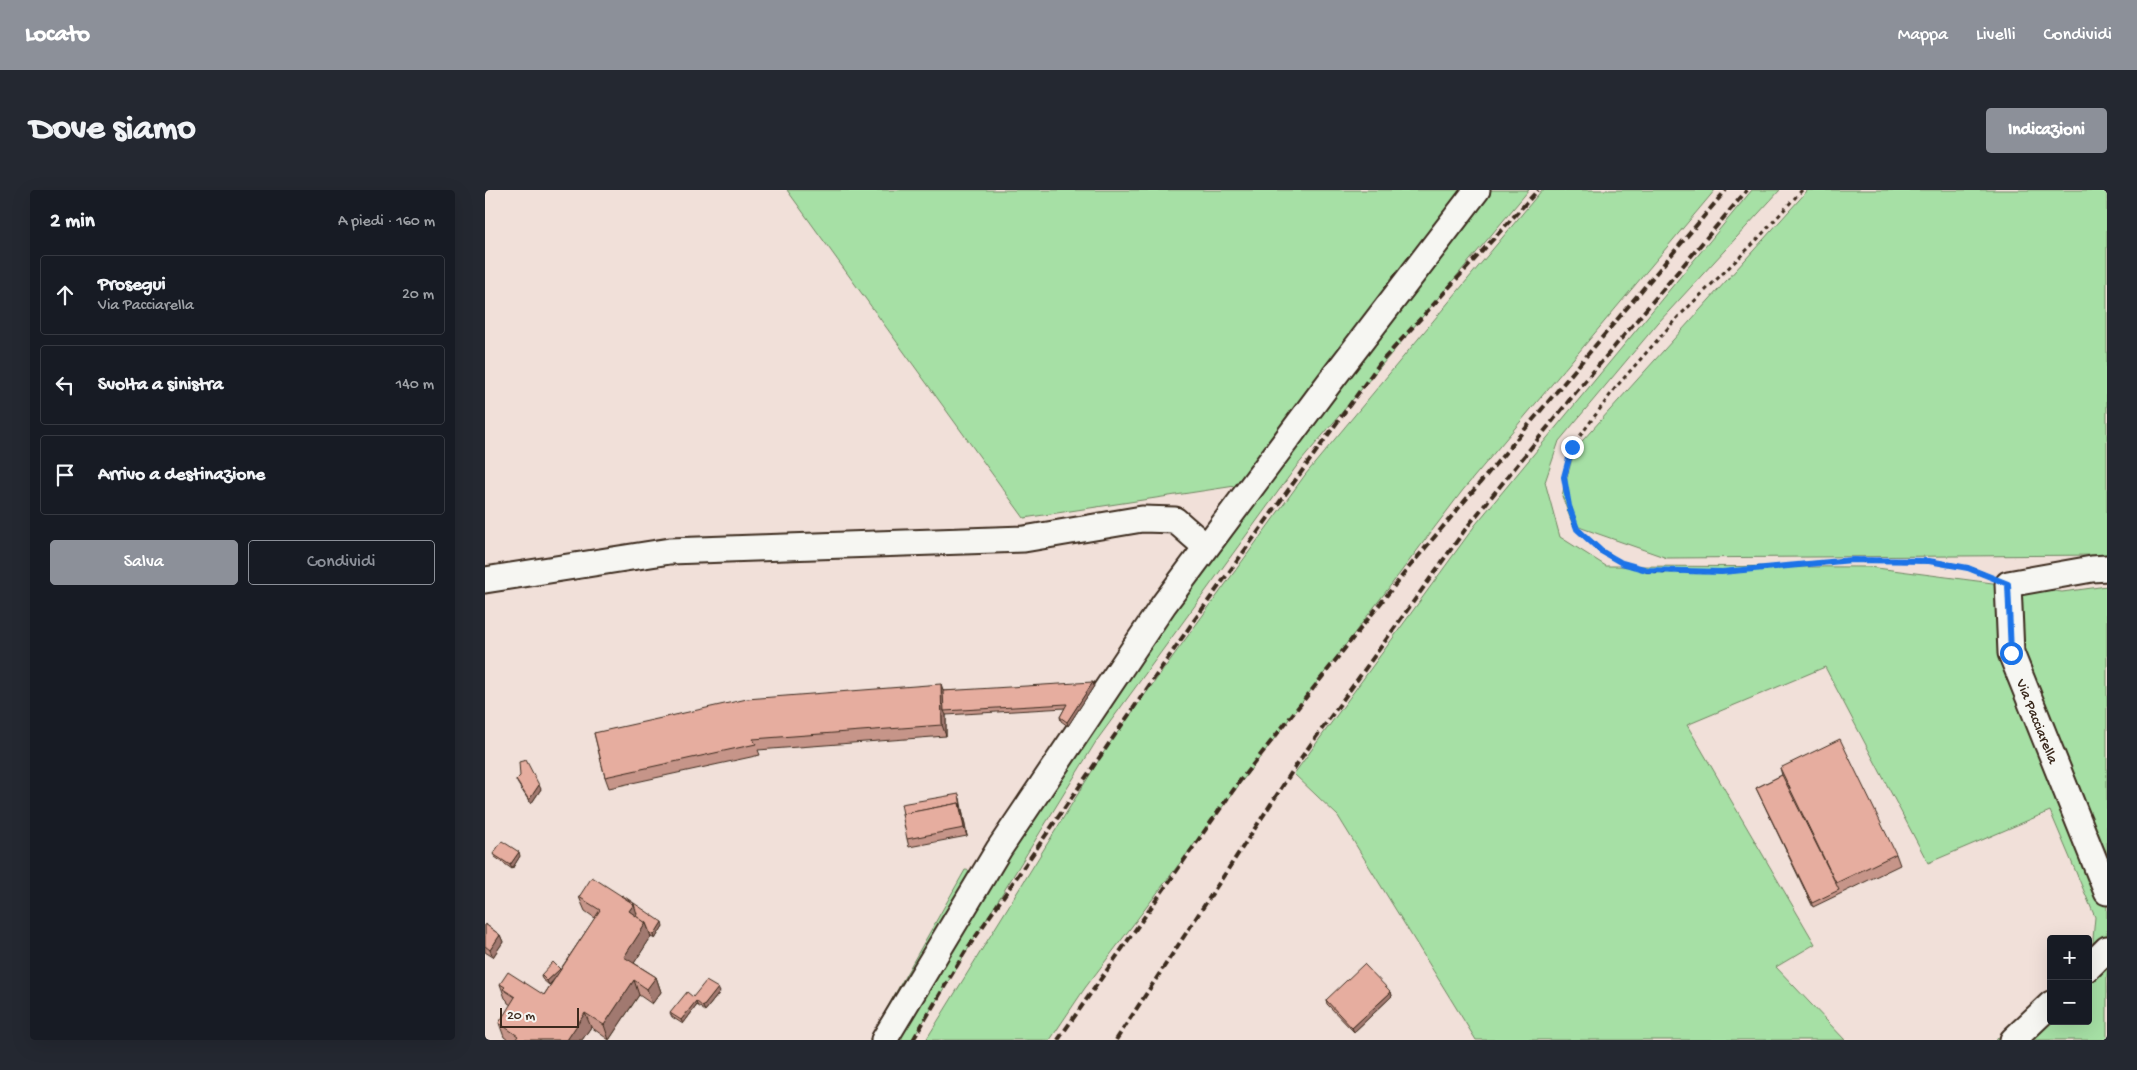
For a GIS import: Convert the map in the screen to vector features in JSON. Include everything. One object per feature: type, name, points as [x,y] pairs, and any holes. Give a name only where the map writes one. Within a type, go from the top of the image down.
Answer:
[{"type":"street","points":[[884,1040],[999,849],[1165,604],[1477,190]]},
{"type":"street","points":[[485,580],[670,551],[1024,539],[1142,518],[1175,520],[1207,547]]},
{"type":"street","points":[[2008,584],[2107,568]]},
{"type":"street","name":"Via Pacciarella","points":[[2008,584],[2011,653],[2107,892]]},
{"type":"street","points":[[2092,964],[2107,950]]},
{"type":"street","points":[[2013,1040],[2047,1008]]},
{"type":"path","points":[[1802,190],[1753,244],[1675,320],[1617,387],[1572,447],[1564,477],[1569,506],[1577,529],[1601,551],[1622,563],[1647,570],[1722,572],[1852,560],[1929,561],[1968,568],[2008,584]]},
{"type":"green space","points":[[787,190],[1529,190],[1296,467],[1097,740],[912,1040],[869,1040],[965,870],[982,872],[1235,486],[1024,518]]},
{"type":"green space","points":[[1542,190],[1715,190],[1463,490],[1085,988],[1050,1040],[926,1040],[1107,747],[1305,475]]},
{"type":"green space","points":[[1752,190],[1780,190],[1658,323],[1559,441],[1545,482],[1560,537],[1606,566],[1869,567],[2062,592],[2107,586],[2107,1040],[1996,1040],[2047,992],[2047,1025],[2092,1025],[2092,950],[2095,917],[2050,811],[1928,863],[1825,667],[1687,725],[1815,944],[1776,967],[1845,1040],[1476,1040],[1338,816],[1294,774],[1476,524]]},
{"type":"green space","points":[[1808,190],[2107,190],[2107,555],[1667,558],[1573,525],[1562,496],[1574,450]]},
{"type":"building","points":[[1093,682],[1067,722],[1060,717],[1067,704],[944,711],[943,691]]},
{"type":"building","points":[[941,684],[942,725],[753,739],[756,744],[605,777],[594,733],[747,699]]},
{"type":"building","points":[[1840,739],[1896,854],[1836,883],[1780,768]]},
{"type":"building","points":[[526,760],[539,785],[529,800],[516,780],[520,776],[519,762]]},
{"type":"building","points":[[1782,775],[1839,890],[1812,903],[1756,788]]},
{"type":"building","points":[[959,794],[961,807],[959,803],[903,814],[901,804]]},
{"type":"building","points":[[959,803],[964,828],[907,839],[902,814]]},
{"type":"building","points":[[502,841],[519,852],[510,865],[493,854]]},
{"type":"building","points":[[592,877],[634,904],[629,911],[646,923],[624,957],[656,977],[647,989],[634,980],[604,1025],[585,1013],[567,1040],[515,1040],[518,1036],[499,1023],[515,997],[503,989],[505,987],[500,984],[508,972],[544,995],[600,910],[579,897]]},
{"type":"building","points":[[622,895],[662,922],[654,935],[650,933],[646,923],[636,916],[634,904]]},
{"type":"building","points":[[485,924],[500,935],[490,950],[485,946]]},
{"type":"building","points":[[553,962],[560,969],[547,981],[541,975]]},
{"type":"building","points":[[1364,964],[1391,992],[1352,1028],[1326,1000]]},
{"type":"building","points":[[706,981],[718,988],[703,1007],[696,1001],[681,1020],[670,1013],[687,992],[693,997]]},
{"type":"railway","points":[[913,1040],[965,952],[1193,622],[1380,363],[1538,190]]},
{"type":"railway","points":[[1058,1040],[1239,782],[1410,566],[1726,190]]},
{"type":"railway","points":[[1116,1040],[1301,758],[1467,527],[1576,392],[1747,190]]},
{"type":"route","points":[[1572,447],[1564,477],[1569,506],[1577,529],[1601,551],[1622,563],[1647,570],[1722,572],[1852,560],[1929,561],[1968,568],[2008,584],[2011,653]]}]
